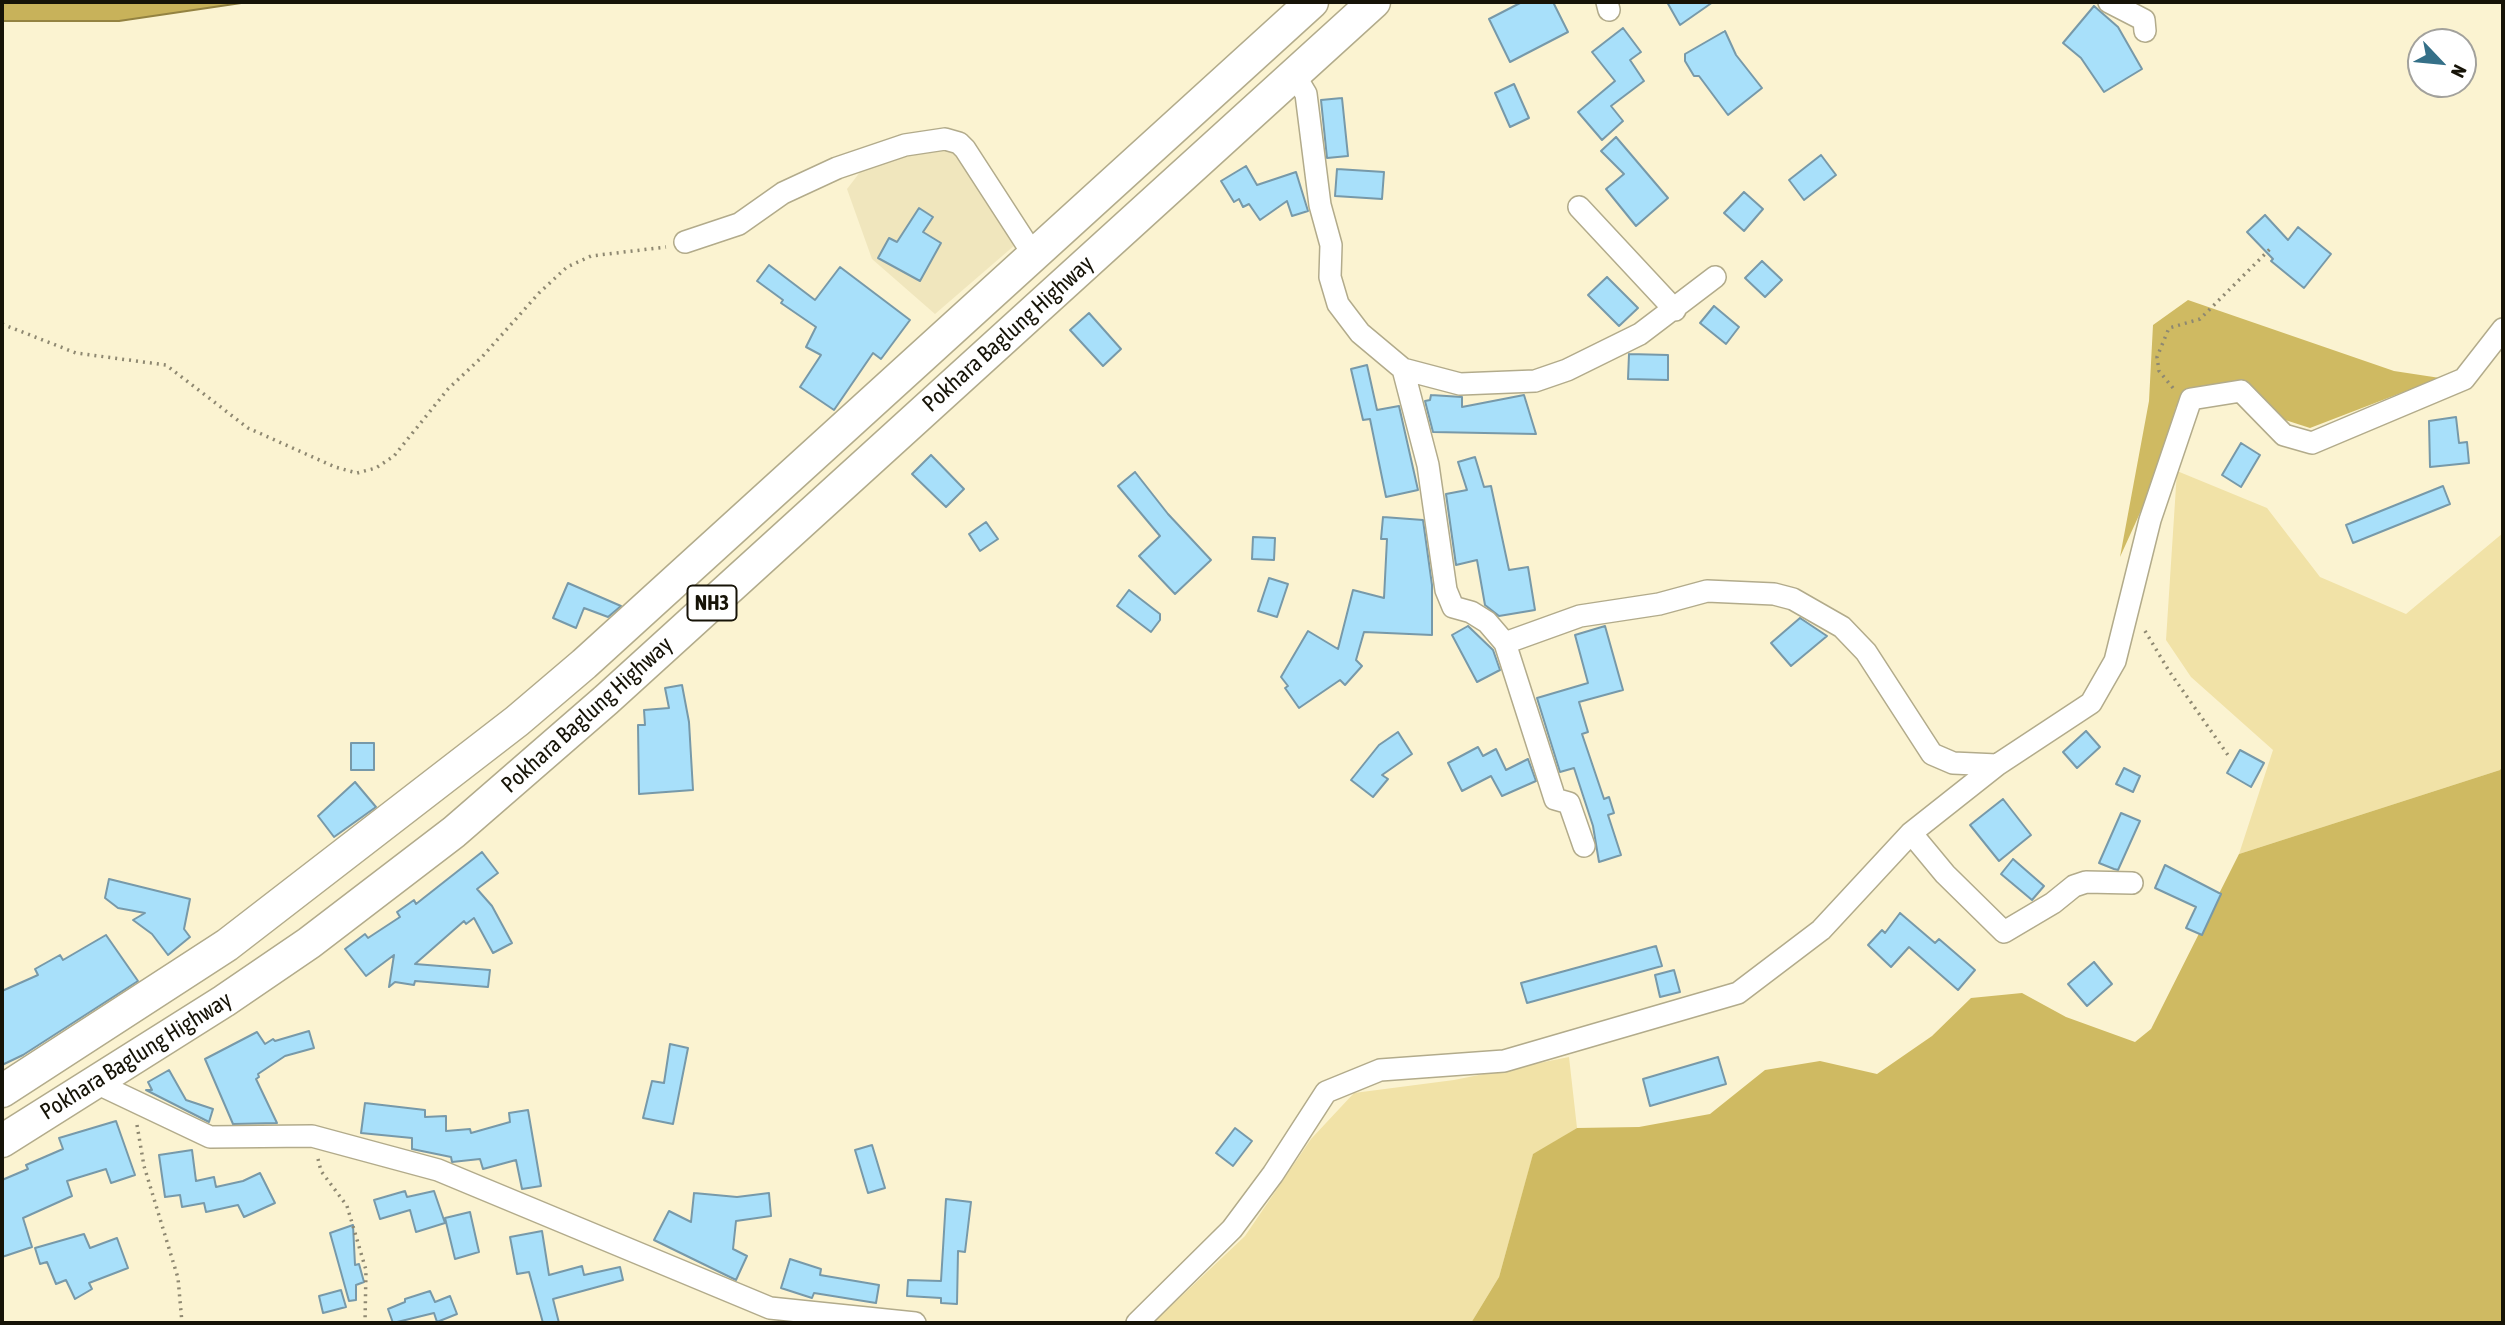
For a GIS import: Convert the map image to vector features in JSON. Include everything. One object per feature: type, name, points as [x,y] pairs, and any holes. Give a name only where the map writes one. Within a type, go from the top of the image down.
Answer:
[{"type":"highway","name":"Pokhara Baglung Highway","points":[[5,1084],[227,945],[517,721],[594,655],[1312,2]]},
{"type":"highway","name":"Pokhara Baglung Highway","points":[[2,1141],[184,1027],[309,943],[472,817],[1374,2]]},
{"type":"street","points":[[2109,2],[2144,20],[2146,31]]},
{"type":"street","points":[[1294,74],[1306,94],[1320,205],[1331,245],[1330,278],[1338,304],[1360,332],[1403,369],[1460,384],[1535,381],[1567,370],[1640,334],[1715,277]]},
{"type":"street","points":[[685,242],[739,224],[783,193],[837,168],[905,145],[945,139],[959,143],[965,149],[1033,254]]},
{"type":"street","points":[[1579,207],[1675,310]]},
{"type":"street","points":[[1137,1323],[1232,1229],[1273,1174],[1326,1092],[1380,1070],[1504,1061],[1738,993],[1821,930],[1911,833],[1997,765],[2091,703],[2115,661],[2150,520],[2191,399],[2241,391],[2284,435],[2312,443],[2464,379],[2503,329]]},
{"type":"street","points":[[1403,369],[1428,465],[1446,590],[1453,607],[1471,612],[1487,622],[1505,643],[1555,799],[1569,803],[1584,846]]},
{"type":"street","points":[[1505,643],[1580,616],[1659,604],[1707,591],[1774,594],[1813,608],[1842,627],[1866,652],[1932,754],[1953,764],[1997,765]]},
{"type":"street","points":[[1911,833],[1945,874],[2004,932],[2053,903],[2074,886],[2086,882],[2132,883]]},
{"type":"street","points":[[94,1082],[210,1137],[312,1136],[438,1170],[770,1308],[915,1323]]},
{"type":"path","points":[[2,324],[76,354],[166,365],[248,428],[335,467],[357,472],[376,468],[394,456],[448,389],[482,357],[538,292],[567,267],[598,254],[661,248],[685,242]]},
{"type":"path","points":[[2191,399],[2184,397],[2159,371],[2157,358],[2161,342],[2169,328],[2200,319],[2270,248]]},
{"type":"path","points":[[2145,622],[2145,635],[2230,758]]},
{"type":"path","points":[[130,1099],[144,1166],[175,1266],[182,1323]]},
{"type":"path","points":[[312,1136],[321,1171],[347,1206],[366,1270],[365,1323]]},
{"type":"shaded area","points":[[2,2],[248,2],[119,21],[2,21]]},
{"type":"shaded area","points":[[959,138],[1030,232],[935,314],[872,259],[847,189],[867,163]]},
{"type":"shaded area","points":[[2188,300],[2394,371],[2440,378],[2310,428],[2279,418],[2254,390],[2194,390],[2176,407],[2150,491],[2120,557],[2149,401],[2153,325]]},
{"type":"shaded area","points":[[2177,471],[2267,508],[2320,577],[2406,614],[2503,533],[2503,766],[2500,770],[2239,854],[2273,750],[2191,677],[2166,640]]},
{"type":"shaded area","points":[[2503,766],[2503,1323],[1471,1323],[1499,1277],[1533,1154],[1577,1128],[1639,1127],[1710,1114],[1765,1070],[1820,1061],[1877,1074],[1932,1036],[1971,998],[2022,993],[2066,1017],[2135,1042],[2151,1029],[2239,854],[2500,770]]},
{"type":"shaded area","points":[[1569,1057],[1577,1128],[1533,1155],[1499,1277],[1471,1323],[1153,1323],[1245,1236],[1311,1139],[1354,1093],[1454,1080]]},
{"type":"building","points":[[1522,2],[1553,2],[1568,32],[1510,62],[1489,19]]},
{"type":"building","points":[[1667,2],[1713,2],[1680,25]]},
{"type":"building","points":[[2094,6],[2118,27],[2142,69],[2104,92],[2081,58],[2063,43]]},
{"type":"building","points":[[1623,28],[1641,52],[1630,60],[1644,81],[1611,106],[1623,121],[1602,140],[1578,112],[1615,81],[1592,52]]},
{"type":"building","points":[[1725,31],[1736,55],[1762,88],[1728,115],[1699,76],[1694,76],[1685,61],[1685,54]]},
{"type":"building","points":[[1514,84],[1529,118],[1510,127],[1495,93]]},
{"type":"building","points":[[1342,98],[1348,156],[1327,158],[1321,100]]},
{"type":"building","points":[[1616,137],[1668,198],[1636,226],[1606,189],[1624,174],[1601,151]]},
{"type":"building","points":[[1821,155],[1836,175],[1804,200],[1789,180]]},
{"type":"building","points":[[1246,166],[1257,185],[1296,172],[1308,211],[1292,216],[1287,201],[1260,220],[1249,204],[1243,207],[1239,199],[1234,202],[1221,181]]},
{"type":"building","points":[[1337,169],[1384,172],[1382,199],[1335,196]]},
{"type":"building","points":[[1744,192],[1763,209],[1744,231],[1724,213]]},
{"type":"building","points":[[919,208],[933,217],[923,232],[941,243],[920,281],[878,258],[889,238],[897,242]]},
{"type":"building","points":[[2265,215],[2288,240],[2298,227],[2331,254],[2304,288],[2271,261],[2273,259],[2247,232]]},
{"type":"building","points":[[1762,261],[1782,280],[1765,297],[1745,278]]},
{"type":"building","points":[[769,265],[815,300],[840,267],[910,320],[881,359],[873,353],[834,410],[800,387],[821,355],[806,347],[816,327],[781,303],[783,300],[757,281]]},
{"type":"building","points":[[1607,277],[1638,308],[1619,326],[1588,295]]},
{"type":"building","points":[[1714,306],[1739,327],[1726,344],[1700,323]]},
{"type":"building","points":[[1089,313],[1121,349],[1103,366],[1070,330]]},
{"type":"building","points":[[1629,354],[1668,355],[1668,380],[1628,379]]},
{"type":"building","points":[[1367,365],[1377,410],[1399,406],[1418,490],[1386,497],[1370,419],[1363,420],[1351,369]]},
{"type":"building","points":[[1431,395],[1462,397],[1462,407],[1524,395],[1536,434],[1433,432],[1425,401],[1430,400]]},
{"type":"building","points":[[2456,417],[2459,443],[2467,442],[2469,463],[2430,467],[2429,421]]},
{"type":"building","points":[[2241,443],[2260,455],[2241,487],[2222,475]]},
{"type":"building","points":[[931,455],[964,489],[946,507],[912,474]]},
{"type":"building","points":[[1475,457],[1484,487],[1491,486],[1509,570],[1528,567],[1535,610],[1499,616],[1485,605],[1477,560],[1456,565],[1446,494],[1467,490],[1458,462]]},
{"type":"building","points":[[1135,472],[1168,514],[1211,560],[1175,594],[1139,556],[1160,536],[1118,486]]},
{"type":"building","points":[[2443,486],[2450,504],[2353,543],[2346,525]]},
{"type":"building","points":[[1383,517],[1423,520],[1432,585],[1432,635],[1364,632],[1356,660],[1362,666],[1345,685],[1340,680],[1299,708],[1281,677],[1308,631],[1338,649],[1353,590],[1384,598],[1387,539],[1381,539]]},
{"type":"building","points":[[986,522],[998,539],[980,551],[969,534]]},
{"type":"building","points":[[1253,537],[1275,538],[1274,560],[1252,559]]},
{"type":"building","points":[[1269,578],[1288,584],[1277,617],[1258,611]]},
{"type":"building","points":[[568,583],[621,606],[608,617],[584,608],[576,628],[553,618]]},
{"type":"building","points":[[1129,590],[1160,614],[1160,620],[1151,632],[1117,606]]},
{"type":"building","points":[[1800,618],[1827,636],[1791,666],[1771,643]]},
{"type":"building","points":[[1468,626],[1493,650],[1500,670],[1477,682],[1452,635]]},
{"type":"building","points":[[1605,626],[1623,690],[1579,702],[1588,732],[1582,734],[1604,799],[1609,797],[1614,813],[1608,815],[1621,855],[1599,862],[1593,826],[1574,768],[1560,772],[1537,698],[1588,683],[1575,635]]},
{"type":"building","points":[[682,685],[689,722],[693,790],[639,794],[638,725],[645,725],[644,710],[669,708],[665,688]]},
{"type":"building","points":[[2086,731],[2100,747],[2077,768],[2063,752]]},
{"type":"building","points":[[1398,732],[1412,754],[1382,775],[1388,779],[1373,797],[1351,780],[1379,745]]},
{"type":"building","points":[[351,743],[374,743],[374,770],[351,770]]},
{"type":"building","points":[[1478,747],[1483,756],[1496,749],[1506,770],[1528,759],[1536,781],[1502,796],[1491,776],[1462,791],[1448,763]]},
{"type":"building","points":[[2240,750],[2264,763],[2251,787],[2227,773]]},
{"type":"building","points":[[2124,768],[2140,776],[2133,792],[2116,784]]},
{"type":"building","points":[[355,782],[376,807],[334,837],[318,816]]},
{"type":"building","points":[[2003,799],[2031,835],[1999,861],[1970,825]]},
{"type":"building","points":[[2121,813],[2140,821],[2118,870],[2099,863]]},
{"type":"building","points":[[482,852],[498,873],[477,889],[492,906],[512,943],[493,953],[474,918],[466,924],[464,921],[415,964],[490,970],[488,987],[415,981],[414,985],[395,982],[389,987],[394,955],[366,976],[345,949],[365,934],[368,938],[400,917],[397,912],[414,900],[416,904]]},
{"type":"building","points":[[2013,859],[2044,886],[2032,900],[2001,874]]},
{"type":"building","points":[[2165,865],[2221,894],[2202,935],[2186,928],[2196,907],[2155,888]]},
{"type":"building","points":[[109,879],[190,899],[184,929],[190,937],[168,955],[152,934],[133,920],[145,913],[118,908],[105,898]]},
{"type":"building","points":[[1900,913],[1935,943],[1939,939],[1975,970],[1958,990],[1909,947],[1891,967],[1868,945],[1882,930],[1885,933]]},
{"type":"building","points":[[106,935],[138,981],[23,1055],[2,1065],[2,991],[38,975],[35,969],[60,955],[63,960]]},
{"type":"building","points":[[1656,946],[1662,966],[1527,1003],[1521,983]]},
{"type":"building","points":[[2094,962],[2112,984],[2087,1006],[2068,984]]},
{"type":"building","points":[[1674,970],[1680,992],[1660,997],[1655,975]]},
{"type":"building","points":[[309,1031],[314,1048],[285,1056],[258,1074],[256,1079],[277,1123],[233,1124],[205,1059],[257,1032],[265,1044],[273,1039],[275,1041]]},
{"type":"building","points":[[670,1044],[688,1048],[673,1124],[643,1118],[652,1081],[664,1083]]},
{"type":"building","points":[[1718,1057],[1726,1084],[1650,1106],[1643,1079]]},
{"type":"building","points":[[169,1070],[186,1100],[213,1109],[209,1122],[146,1090],[152,1090],[148,1082]]},
{"type":"building","points":[[365,1103],[425,1110],[425,1117],[446,1116],[446,1131],[470,1129],[471,1133],[510,1122],[509,1113],[528,1110],[541,1186],[522,1189],[516,1160],[483,1169],[480,1159],[452,1162],[451,1157],[412,1149],[412,1138],[361,1133]]},
{"type":"building","points":[[116,1121],[135,1175],[111,1183],[106,1169],[67,1181],[72,1196],[23,1218],[32,1247],[2,1257],[2,1180],[28,1169],[26,1165],[63,1149],[59,1138]]},
{"type":"building","points":[[1235,1128],[1252,1141],[1233,1166],[1216,1153]]},
{"type":"building","points":[[872,1145],[885,1188],[868,1193],[855,1150]]},
{"type":"building","points":[[192,1150],[196,1181],[214,1177],[216,1187],[243,1181],[260,1173],[275,1203],[244,1217],[238,1205],[206,1212],[204,1203],[182,1207],[180,1195],[165,1197],[159,1155]]},
{"type":"building","points":[[405,1191],[407,1197],[434,1191],[445,1223],[416,1232],[410,1210],[380,1219],[374,1200]]},
{"type":"building","points":[[694,1193],[737,1197],[769,1193],[771,1216],[736,1221],[733,1249],[747,1256],[736,1280],[654,1240],[669,1211],[691,1222]]},
{"type":"building","points":[[946,1199],[971,1202],[965,1252],[958,1251],[957,1304],[941,1303],[941,1298],[907,1296],[908,1280],[941,1281]]},
{"type":"building","points":[[470,1212],[479,1252],[455,1259],[445,1218]]},
{"type":"building","points":[[353,1225],[355,1265],[359,1264],[364,1282],[356,1285],[356,1300],[349,1301],[330,1233]]},
{"type":"building","points":[[542,1231],[549,1275],[582,1266],[584,1275],[620,1267],[623,1280],[553,1299],[559,1323],[543,1323],[529,1272],[517,1274],[510,1237]]},
{"type":"building","points":[[84,1234],[90,1248],[117,1238],[128,1268],[89,1283],[92,1289],[75,1299],[66,1280],[56,1284],[47,1262],[40,1264],[35,1248]]},
{"type":"building","points":[[790,1259],[821,1269],[820,1275],[879,1285],[876,1303],[814,1293],[812,1298],[781,1288]]},
{"type":"building","points":[[341,1290],[346,1307],[323,1313],[319,1296]]},
{"type":"building","points":[[430,1291],[435,1302],[450,1296],[457,1314],[437,1322],[434,1313],[393,1323],[388,1309],[405,1302],[405,1299]]}]
